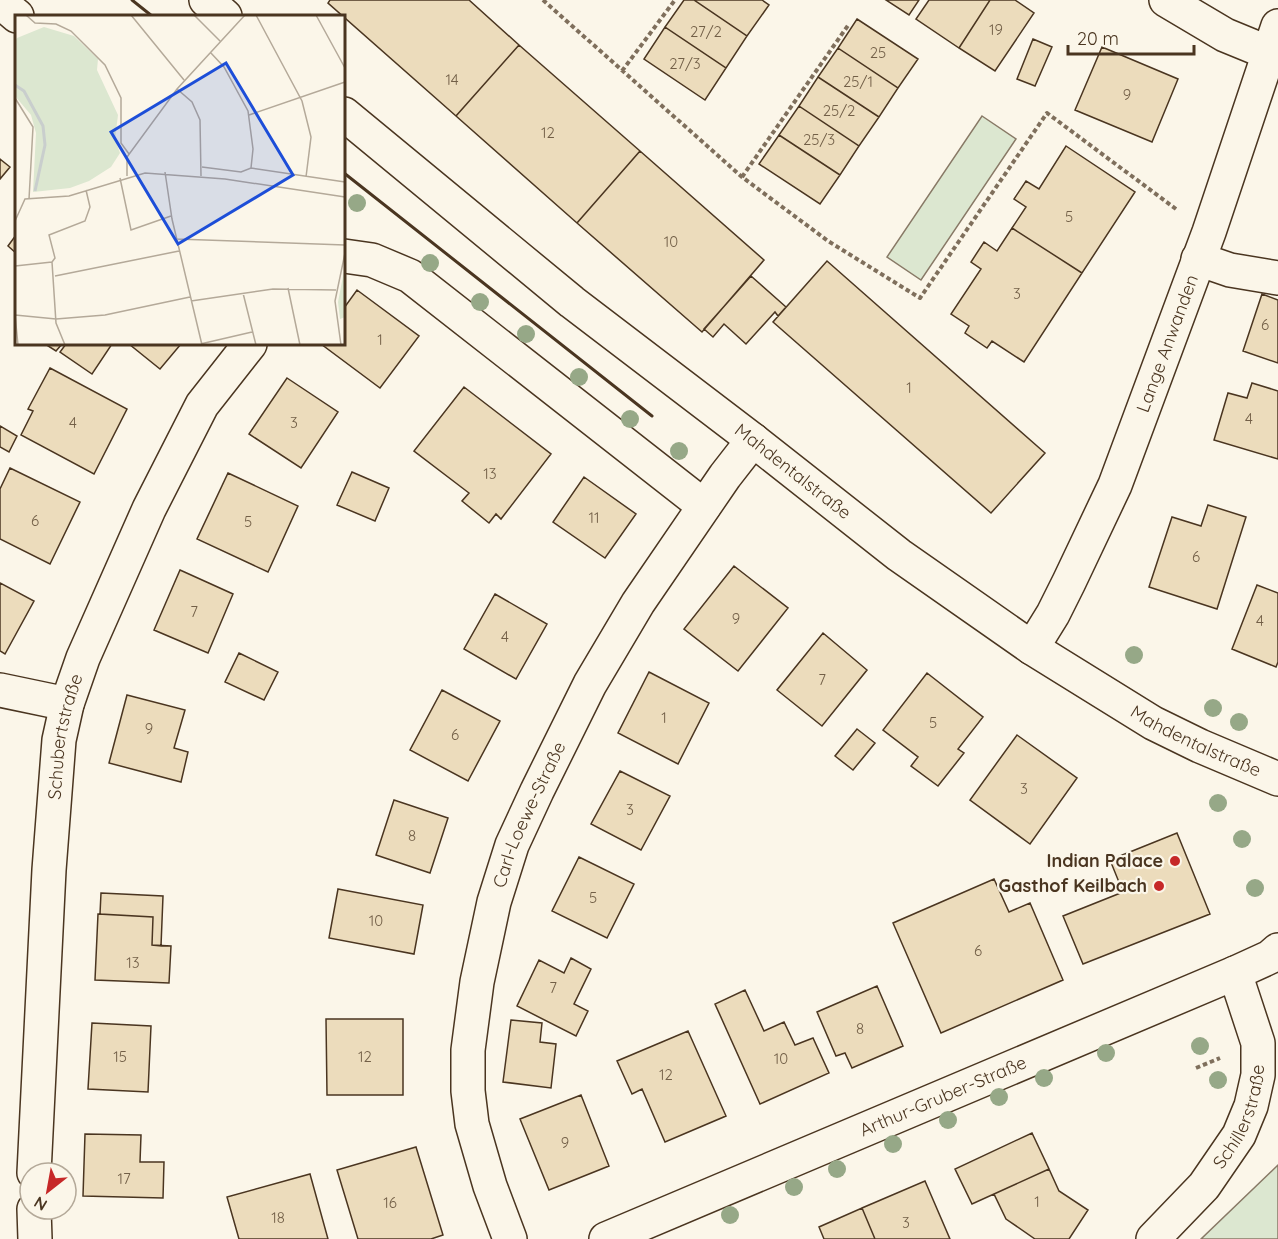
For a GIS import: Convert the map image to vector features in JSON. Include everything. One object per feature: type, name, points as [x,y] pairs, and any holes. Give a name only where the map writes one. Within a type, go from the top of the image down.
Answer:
[{"type":"street","points":[[206,0],[224,15]]},
{"type":"street","points":[[1166,0],[1225,35],[1274,40]]},
{"type":"street","points":[[0,2],[16,15]]},
{"type":"street","name":"Lange Anwanden","points":[[1032,648],[1053,614],[1115,485],[1204,245],[1274,40]]},
{"type":"street","name":"Mahdentalstraße","points":[[345,115],[572,302],[753,440],[898,555],[1032,648],[1154,723],[1200,747],[1278,779]]},
{"type":"street","points":[[1204,245],[1230,270],[1278,278]]},
{"type":"street","points":[[345,256],[372,260],[410,276],[704,506]]},
{"type":"street","name":"Schubertstraße","points":[[35,1161],[49,870],[59,740],[67,704],[83,658],[149,509],[196,416],[249,345]]},
{"type":"street","name":"Carl-Loewe-Straße","points":[[510,1239],[490,1186],[472,1124],[468,1091],[469,1038],[477,982],[494,902],[512,845],[590,684],[638,603],[725,476],[753,440]]},
{"type":"street","points":[[0,690],[67,704]]},
{"type":"street","name":"Arthur-Gruber-Straße","points":[[606,1239],[1235,973],[1269,957],[1278,950]]},
{"type":"street","name":"Schillerstraße","points":[[1153,1239],[1204,1186],[1239,1135],[1251,1106],[1258,1075],[1258,1043],[1235,973]]},
{"type":"street","points":[[34,1221],[35,1239]]},
{"type":"path","points":[[543,0],[742,177],[828,241],[920,298],[1047,113],[1204,245]]},
{"type":"path","points":[[622,71],[675,0]]},
{"type":"path","points":[[742,177],[849,24]]},
{"type":"green space","points":[[982,116],[1016,139],[921,280],[887,257]]},
{"type":"green space","points":[[1278,1165],[1278,1239],[1201,1239]]},
{"type":"building","points":[[330,0],[469,0],[519,45],[456,116],[345,18],[345,15],[342,15],[328,3]]},
{"type":"building","points":[[684,0],[694,0],[747,36],[726,68],[665,27]]},
{"type":"building","points":[[694,0],[762,0],[769,5],[747,36]]},
{"type":"building","points":[[886,0],[919,0],[909,15]]},
{"type":"building","points":[[929,0],[990,0],[959,48],[916,19]]},
{"type":"building","points":[[990,0],[1015,0],[1034,13],[995,71],[959,48]]},
{"type":"building","points":[[857,19],[918,59],[898,88],[838,48]]},
{"type":"building","points":[[665,27],[726,68],[705,100],[644,59]]},
{"type":"building","points":[[1033,39],[1052,47],[1035,86],[1017,79]]},
{"type":"building","points":[[519,45],[640,151],[577,223],[456,116]]},
{"type":"building","points":[[1102,47],[1178,79],[1152,142],[1075,110]]},
{"type":"building","points":[[838,48],[898,88],[879,117],[818,77]]},
{"type":"building","points":[[818,77],[879,117],[859,146],[799,106]]},
{"type":"building","points":[[799,106],[859,146],[840,175],[779,135]]},
{"type":"building","points":[[779,135],[840,175],[820,204],[759,164]]},
{"type":"building","points":[[1066,146],[1135,192],[1082,273],[1012,228],[1026,207],[1014,199],[1026,181],[1039,189]]},
{"type":"building","points":[[640,151],[764,260],[702,332],[577,223]]},
{"type":"building","points":[[0,159],[10,167],[0,179]]},
{"type":"building","points":[[1012,228],[1082,273],[1024,362],[992,341],[987,348],[965,333],[969,326],[951,314],[981,269],[971,262],[984,242],[997,251]]},
{"type":"building","points":[[15,236],[15,252],[8,246]]},
{"type":"building","points":[[827,261],[1045,453],[991,513],[773,322]]},
{"type":"building","points":[[751,276],[786,307],[778,316],[775,312],[746,344],[724,324],[713,337],[704,329]]},
{"type":"building","points":[[357,290],[419,336],[380,388],[322,345],[345,345],[345,307]]},
{"type":"building","points":[[1262,294],[1278,300],[1278,363],[1243,351]]},
{"type":"building","points":[[47,345],[61,345],[56,351]]},
{"type":"building","points":[[65,345],[111,345],[92,374],[60,352]]},
{"type":"building","points":[[130,345],[180,345],[160,369]]},
{"type":"building","points":[[50,368],[127,409],[94,474],[21,435],[33,411],[28,409]]},
{"type":"building","points":[[287,378],[338,412],[301,468],[249,434]]},
{"type":"building","points":[[1252,383],[1278,391],[1278,459],[1214,440],[1228,393],[1247,398]]},
{"type":"building","points":[[464,387],[551,454],[501,519],[496,514],[489,523],[462,501],[469,493],[414,451]]},
{"type":"building","points":[[0,426],[17,436],[9,452],[0,447]]},
{"type":"building","points":[[10,468],[80,502],[50,564],[0,539],[0,489]]},
{"type":"building","points":[[352,472],[389,488],[375,521],[337,505]]},
{"type":"building","points":[[228,473],[298,506],[268,572],[197,539]]},
{"type":"building","points":[[584,477],[636,514],[605,558],[553,522]]},
{"type":"building","points":[[1208,505],[1246,517],[1217,609],[1149,587],[1172,517],[1201,526]]},
{"type":"building","points":[[734,566],[788,608],[738,671],[684,629]]},
{"type":"building","points":[[180,570],[233,594],[208,653],[154,630]]},
{"type":"building","points":[[0,583],[34,601],[5,654],[0,651]]},
{"type":"building","points":[[1257,585],[1278,593],[1278,662],[1276,667],[1232,649]]},
{"type":"building","points":[[495,594],[547,624],[516,679],[464,649]]},
{"type":"building","points":[[823,633],[867,670],[822,726],[777,690]]},
{"type":"building","points":[[239,653],[278,672],[264,700],[225,682]]},
{"type":"building","points":[[649,672],[709,703],[678,764],[618,733]]},
{"type":"building","points":[[927,673],[983,717],[958,749],[964,753],[938,786],[911,766],[918,757],[883,730]]},
{"type":"building","points":[[442,690],[500,721],[468,781],[410,750]]},
{"type":"building","points":[[127,695],[185,710],[174,748],[188,752],[181,782],[109,763]]},
{"type":"building","points":[[857,729],[875,743],[853,770],[835,756]]},
{"type":"building","points":[[1017,735],[1077,778],[1030,844],[970,800]]},
{"type":"building","points":[[620,771],[670,796],[641,850],[591,824]]},
{"type":"building","points":[[394,800],[448,818],[430,873],[376,855]]},
{"type":"building","points":[[1177,833],[1210,914],[1083,964],[1063,916],[1123,892],[1110,860]]},
{"type":"building","points":[[579,857],[634,884],[607,938],[552,911]]},
{"type":"building","points":[[994,879],[1009,912],[1030,903],[1063,980],[941,1033],[893,923]]},
{"type":"building","points":[[338,889],[423,905],[414,954],[329,938]]},
{"type":"building","points":[[101,893],[163,896],[161,946],[152,945],[153,917],[100,914]]},
{"type":"building","points":[[98,914],[153,917],[152,945],[171,946],[169,983],[95,980]]},
{"type":"building","points":[[571,958],[591,969],[574,1004],[588,1011],[576,1036],[517,1006],[539,960],[564,973]]},
{"type":"building","points":[[877,986],[903,1046],[852,1068],[845,1053],[836,1056],[817,1012]]},
{"type":"building","points":[[745,990],[764,1031],[784,1022],[795,1045],[813,1038],[829,1073],[760,1104],[715,1004]]},
{"type":"building","points":[[326,1019],[403,1019],[403,1095],[327,1095]]},
{"type":"building","points":[[511,1020],[542,1023],[540,1042],[556,1044],[551,1088],[503,1082]]},
{"type":"building","points":[[92,1023],[151,1026],[148,1092],[88,1089]]},
{"type":"building","points":[[688,1031],[726,1116],[665,1142],[642,1089],[632,1094],[617,1061]]},
{"type":"building","points":[[581,1095],[609,1166],[549,1190],[520,1119]]},
{"type":"building","points":[[1032,1133],[1049,1169],[972,1204],[955,1169]]},
{"type":"building","points":[[85,1134],[141,1135],[140,1162],[164,1162],[163,1198],[83,1196]]},
{"type":"building","points":[[416,1147],[443,1235],[431,1239],[358,1239],[337,1170]]},
{"type":"building","points":[[1049,1169],[1059,1191],[1088,1210],[1069,1239],[1035,1239],[1006,1219],[994,1194]]},
{"type":"building","points":[[310,1174],[328,1239],[239,1239],[227,1197]]},
{"type":"building","points":[[925,1181],[950,1239],[875,1239],[862,1208]]},
{"type":"building","points":[[862,1208],[875,1239],[824,1239],[819,1227]]},
{"type":"wall","points":[[132,0],[151,15]]},
{"type":"wall","points":[[345,174],[652,416]]},
{"type":"place","name":"Indian Palace","points":[[1175,861]]},
{"type":"place","name":"Gasthof Keilbach","points":[[1159,886]]}]
